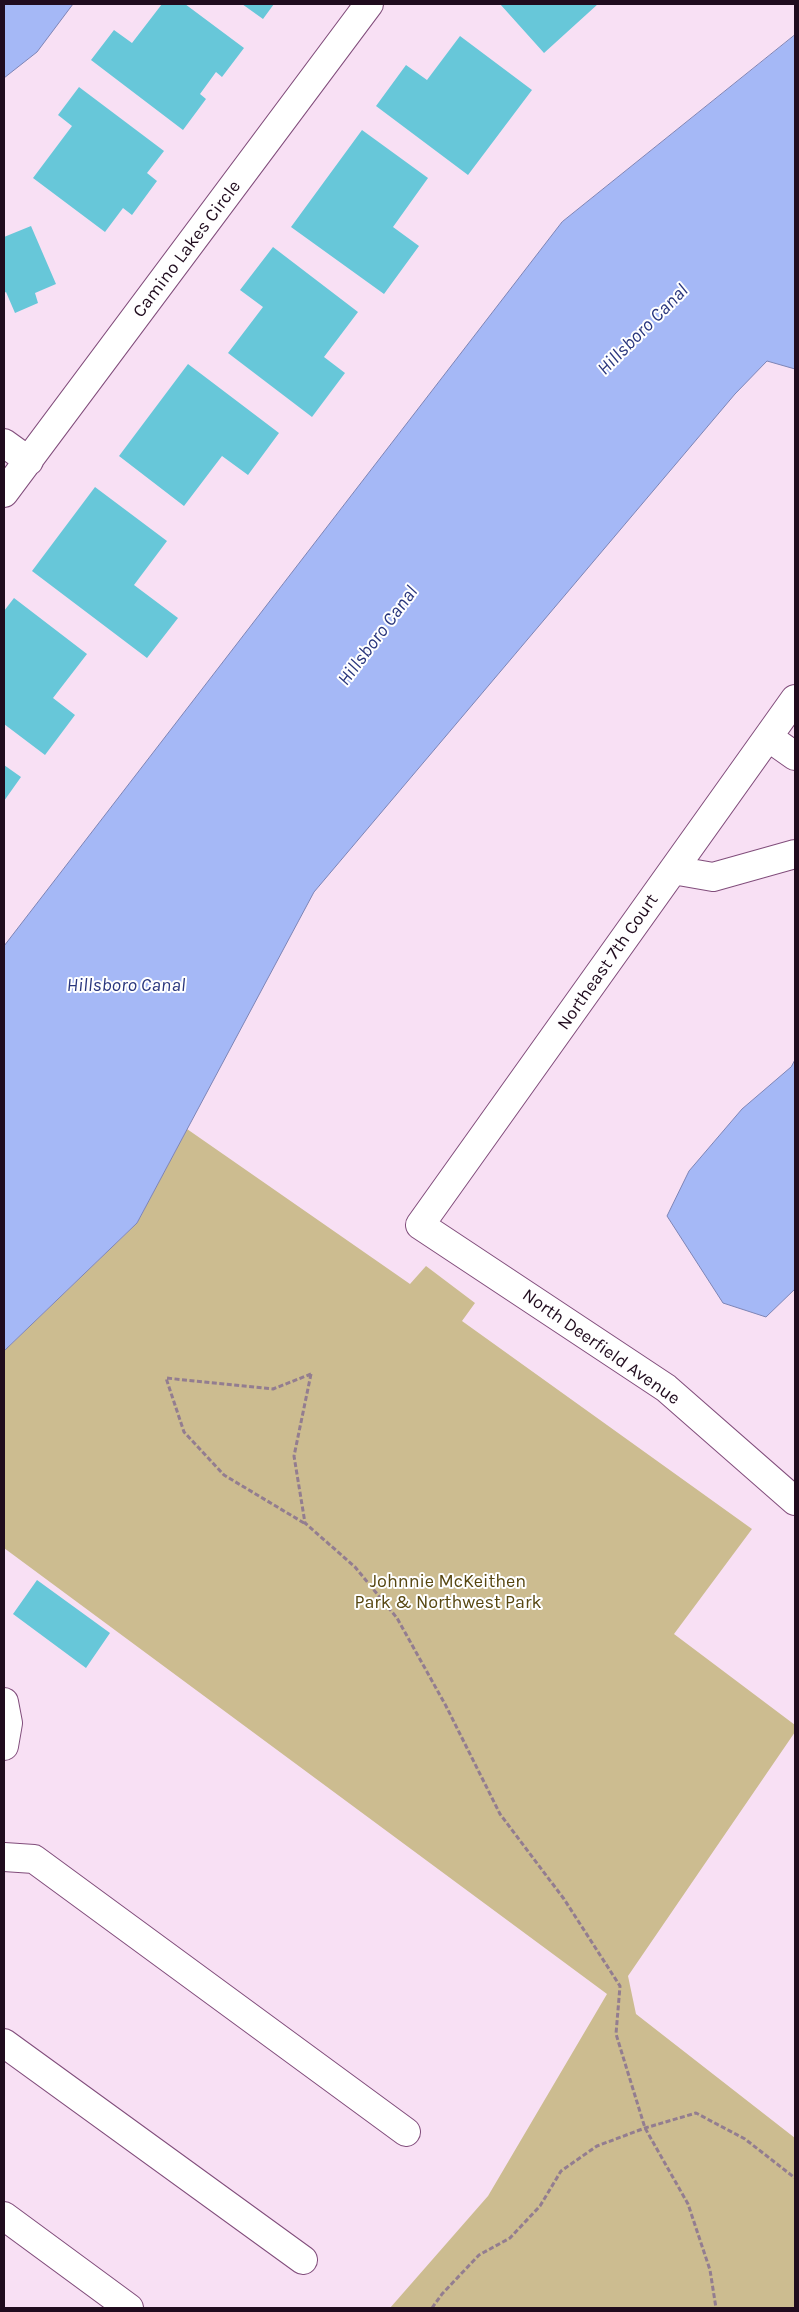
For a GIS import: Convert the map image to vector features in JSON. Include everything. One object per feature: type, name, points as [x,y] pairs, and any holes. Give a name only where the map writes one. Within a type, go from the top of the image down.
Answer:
[{"type":"street","name":"Camino Lakes Circle","points":[[4,493],[369,4]]},
{"type":"street","points":[[4,443],[29,461]]},
{"type":"street","name":"Northeast 7th Court","points":[[420,1225],[795,699]]},
{"type":"street","points":[[768,737],[795,756]]},
{"type":"street","points":[[673,870],[712,877],[795,854]]},
{"type":"street","name":"North Deerfield Avenue","points":[[420,1225],[666,1388],[795,1501]]},
{"type":"street","points":[[4,1702],[8,1723],[4,1746]]},
{"type":"street","points":[[4,1857],[34,1859],[406,2132]]},
{"type":"street","points":[[4,2044],[303,2260]]},
{"type":"street","points":[[4,2216],[130,2308]]},
{"type":"path","points":[[305,1523],[294,1456],[311,1374],[273,1389],[166,1378],[184,1432],[224,1476],[305,1523],[355,1567],[397,1618],[446,1706],[500,1814],[564,1900],[620,1986],[616,2034],[645,2128],[688,2204],[710,2270],[716,2308]]},
{"type":"path","points":[[432,2308],[442,2294],[479,2255],[510,2238],[540,2206],[561,2171],[597,2146],[645,2128],[696,2113],[745,2139],[795,2178]]},
{"type":"green space","name":"Johnnie McKeithen Park & Northwest Park","points":[[187,1129],[410,1284],[426,1266],[475,1303],[462,1321],[752,1529],[674,1634],[795,1725],[795,1732],[628,1976],[636,2014],[795,2138],[795,2308],[390,2308],[488,2196],[607,1994],[4,1548],[4,1351],[137,1223]]},
{"type":"water","points":[[4,4],[73,4],[37,52],[4,78]]},
{"type":"water","name":"Hillsboro Canal","points":[[795,35],[795,369],[767,361],[735,394],[314,892],[137,1223],[4,1351],[4,946],[562,222]]},
{"type":"water","points":[[795,1060],[795,1289],[766,1317],[723,1303],[667,1216],[689,1171],[742,1109],[791,1067]]},
{"type":"building","points":[[162,4],[185,4],[244,48],[222,77],[216,72],[200,94],[206,99],[183,130],[91,60],[114,30],[132,43]]},
{"type":"building","points":[[242,4],[274,4],[263,19]]},
{"type":"building","points":[[500,4],[598,4],[544,53]]},
{"type":"building","points":[[460,36],[532,90],[468,175],[376,106],[406,65],[427,80]]},
{"type":"building","points":[[79,87],[164,151],[147,173],[157,181],[132,215],[123,208],[105,232],[33,178],[72,126],[58,115]]},
{"type":"building","points":[[362,130],[428,178],[393,227],[419,246],[384,294],[291,227]]},
{"type":"building","points":[[31,226],[56,284],[35,293],[38,303],[15,313],[6,292],[4,293],[4,237]]},
{"type":"building","points":[[273,247],[358,312],[324,357],[345,373],[312,417],[228,353],[263,307],[240,290]]},
{"type":"building","points":[[188,364],[279,433],[248,475],[222,456],[184,506],[119,456]]},
{"type":"building","points":[[95,487],[167,541],[134,585],[178,618],[147,658],[32,571]]},
{"type":"building","points":[[14,598],[87,654],[53,698],[75,715],[45,755],[4,724],[4,611]]},
{"type":"building","points":[[4,765],[21,777],[4,801]]},
{"type":"building","points":[[37,1580],[110,1633],[86,1668],[13,1614]]}]
